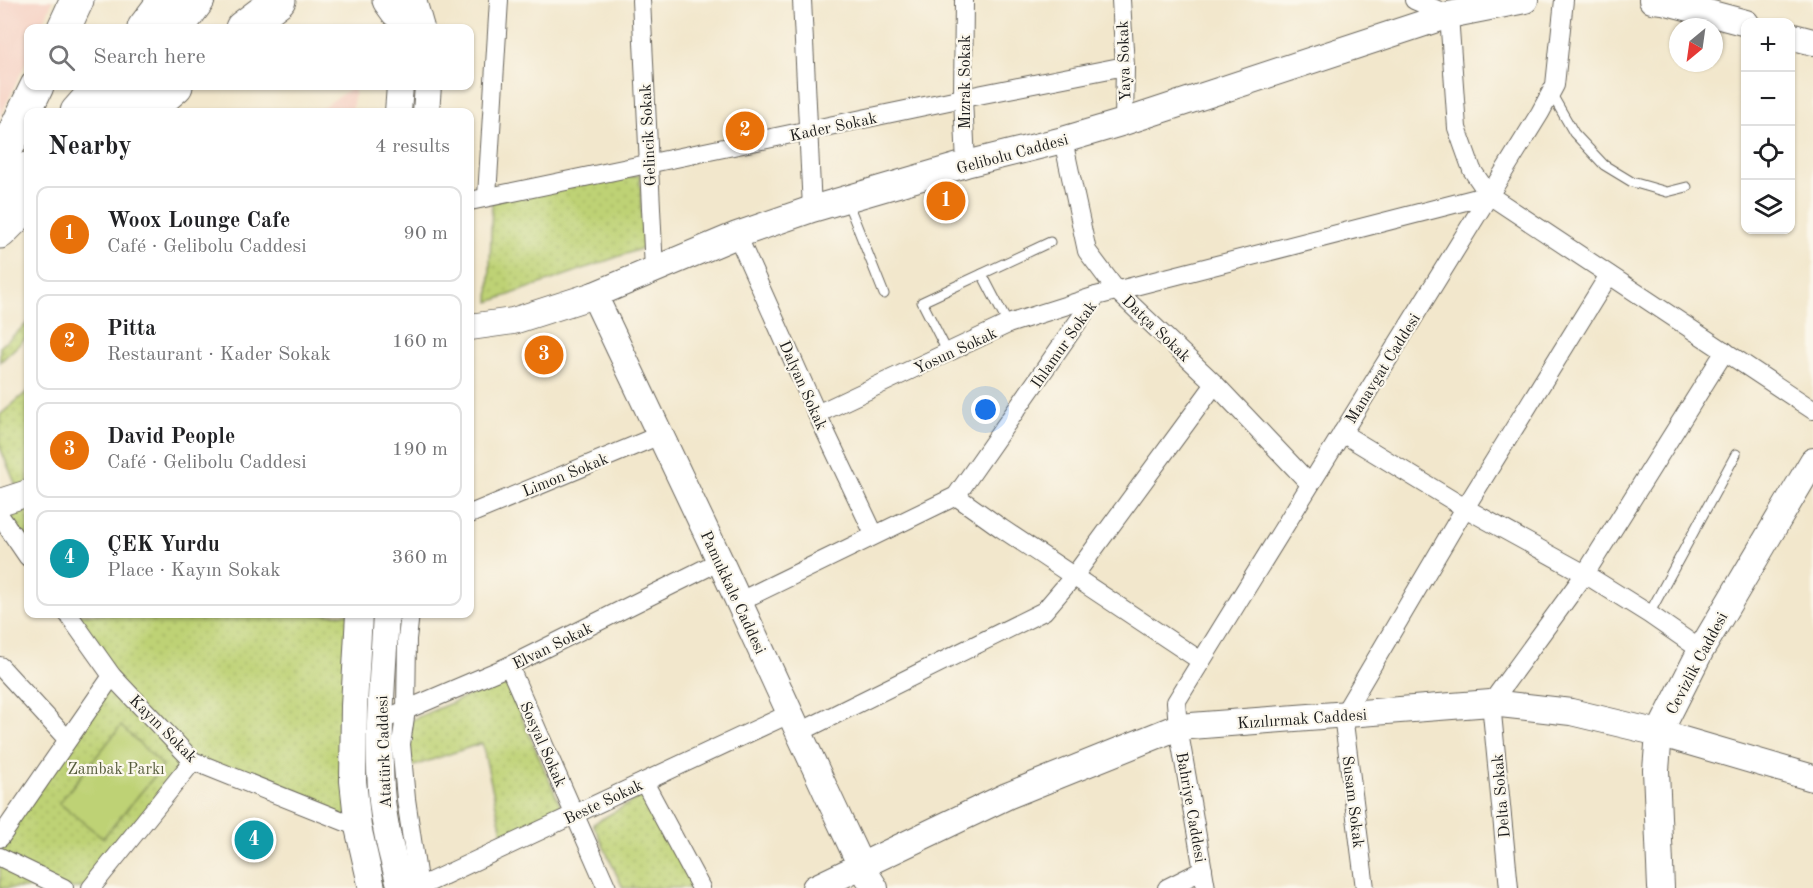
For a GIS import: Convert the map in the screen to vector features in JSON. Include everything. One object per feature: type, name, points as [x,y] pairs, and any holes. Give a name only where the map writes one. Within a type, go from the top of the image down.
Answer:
[{"type":"highway","points":[[66,24],[77,0]]},
{"type":"highway","points":[[147,24],[165,0]]},
{"type":"highway","points":[[180,24],[198,0]]},
{"type":"highway","points":[[247,24],[279,0]]},
{"type":"highway","points":[[26,108],[35,90]]},
{"type":"highway","points":[[81,108],[96,90]]},
{"type":"highway","points":[[113,108],[128,90]]},
{"type":"highway","points":[[151,108],[171,90]]},
{"type":"highway","points":[[0,162],[24,113]]},
{"type":"highway","points":[[0,201],[24,174]]},
{"type":"highway","points":[[0,232],[24,208]]},
{"type":"highway","points":[[0,250],[24,227]]},
{"type":"street","points":[[478,199],[499,0]]},
{"type":"street","name":"Gelincik Sokak","points":[[641,0],[654,270]]},
{"type":"street","points":[[802,0],[812,209]]},
{"type":"street","name":"Mızrak Sokak","points":[[964,0],[963,98],[966,164]]},
{"type":"street","name":"Yaya Sokak","points":[[1121,0],[1125,66],[1124,122]]},
{"type":"street","points":[[1413,0],[1449,15],[1457,128],[1472,170],[1489,195],[1813,410]]},
{"type":"street","name":"Gelibolu Caddesi","points":[[474,326],[513,321],[594,295],[737,235],[812,209],[966,164],[1064,140],[1124,122],[1449,15],[1525,0]]},
{"type":"street","name":"Manavgat Caddesi","points":[[1178,727],[1176,702],[1551,93],[1555,85],[1564,0]]},
{"type":"street","points":[[1652,0],[1741,22]]},
{"type":"street","points":[[1795,37],[1813,42]]},
{"type":"street","name":"Kader Sokak","points":[[478,199],[1125,66]]},
{"type":"street","points":[[398,108],[400,90]]},
{"type":"street","points":[[426,108],[428,90]]},
{"type":"street","name":"Datça Sokak","points":[[1064,140],[1087,251],[1117,291],[1215,384],[1310,484]]},
{"type":"street","name":"Ihlamur Sokak","points":[[956,496],[1096,296],[1489,195]]},
{"type":"street","name":"Dalyan Sokak","points":[[737,235],[817,414],[874,534]]},
{"type":"street","points":[[1344,715],[1465,508],[1609,275]]},
{"type":"street","name":"Pamukkale Caddesi","points":[[594,295],[861,866],[875,888]]},
{"type":"street","name":"Yosun Sokak","points":[[817,414],[1008,324],[1096,296]]},
{"type":"street","points":[[474,341],[513,321]]},
{"type":"street","points":[[1491,704],[1585,574],[1725,351]]},
{"type":"street","name":"Beste Sokak","points":[[412,888],[644,782],[794,723],[1044,611],[1074,576],[1215,384]]},
{"type":"street","points":[[1342,433],[1465,508],[1585,574],[1701,650]]},
{"type":"street","name":"Limon Sokak","points":[[474,512],[660,435]]},
{"type":"street","name":"Cevizlik Caddesi","points":[[1661,888],[1656,770],[1659,733],[1701,650],[1812,464]]},
{"type":"street","points":[[0,502],[24,493]]},
{"type":"street","points":[[738,602],[956,496],[1201,662]]},
{"type":"street","points":[[0,516],[24,551]]},
{"type":"street","name":"Elvan Sokak","points":[[380,721],[509,666],[720,561]]},
{"type":"street","name":"Kayın Sokak","points":[[71,618],[112,676],[194,761],[358,827]]},
{"type":"street","name":"Atatürk Caddesi","points":[[359,618],[353,781],[358,827],[372,888]]},
{"type":"street","name":"Atatürk Caddesi","points":[[386,618],[380,721],[381,790],[391,849],[412,888]]},
{"type":"street","points":[[410,618],[406,710],[401,744],[412,888]]},
{"type":"street","points":[[0,666],[67,739]]},
{"type":"street","name":"Sosyal Sokak","points":[[509,666],[607,888]]},
{"type":"street","points":[[0,838],[112,676]]},
{"type":"street","name":"Kızılırmak Caddesi","points":[[815,888],[1007,796],[1178,727],[1491,704],[1571,712],[1810,772]]},
{"type":"street","name":"Delta Sokak","points":[[1491,704],[1509,888]]},
{"type":"street","name":"Susam Sokak","points":[[1344,715],[1365,888]]},
{"type":"street","name":"Bahriye Caddesi","points":[[1178,727],[1204,879]]},
{"type":"street","points":[[91,888],[194,761]]},
{"type":"street","points":[[644,782],[701,888]]},
{"type":"street","points":[[0,856],[63,888]]},
{"type":"street","points":[[1167,888],[1204,879]]},
{"type":"lane","points":[[1551,93],[1574,133],[1604,165],[1632,182],[1667,192],[1687,187]]},
{"type":"lane","points":[[846,199],[884,294]]},
{"type":"lane","points":[[948,353],[922,302],[1050,242]]},
{"type":"lane","points":[[982,274],[1008,324]]},
{"type":"lane","points":[[1649,614],[1736,454]]},
{"type":"shaded area","points":[[0,0],[53,0],[43,24],[24,24],[24,66],[0,118]]},
{"type":"shaded area","points":[[349,90],[355,90],[352,108],[321,108]]},
{"type":"green space","points":[[640,175],[643,248],[489,302],[492,199]]},
{"type":"green space","points":[[24,326],[24,340],[0,362],[0,347]]},
{"type":"green space","points":[[24,394],[24,551],[0,516],[20,495],[0,447],[0,415]]},
{"type":"green space","name":"Zambak Parkı","points":[[71,618],[386,618],[380,721],[401,888],[372,888],[358,827],[194,761],[91,888],[0,888],[0,838],[112,676]]},
{"type":"green space","points":[[505,680],[563,811],[504,841],[482,743],[408,768],[411,720]]},
{"type":"green space","name":"Zambak Parkı","points":[[121,726],[163,766],[103,838],[59,803]]},
{"type":"green space","points":[[645,794],[694,888],[623,888],[593,824]]},
{"type":"place","name":"Pitta","points":[[745,131]]},
{"type":"place","name":"Woox Lounge Cafe","points":[[946,201]]},
{"type":"place","name":"David People","points":[[544,355]]},
{"type":"place","name":"ÇEK Yurdu","points":[[254,840]]}]
